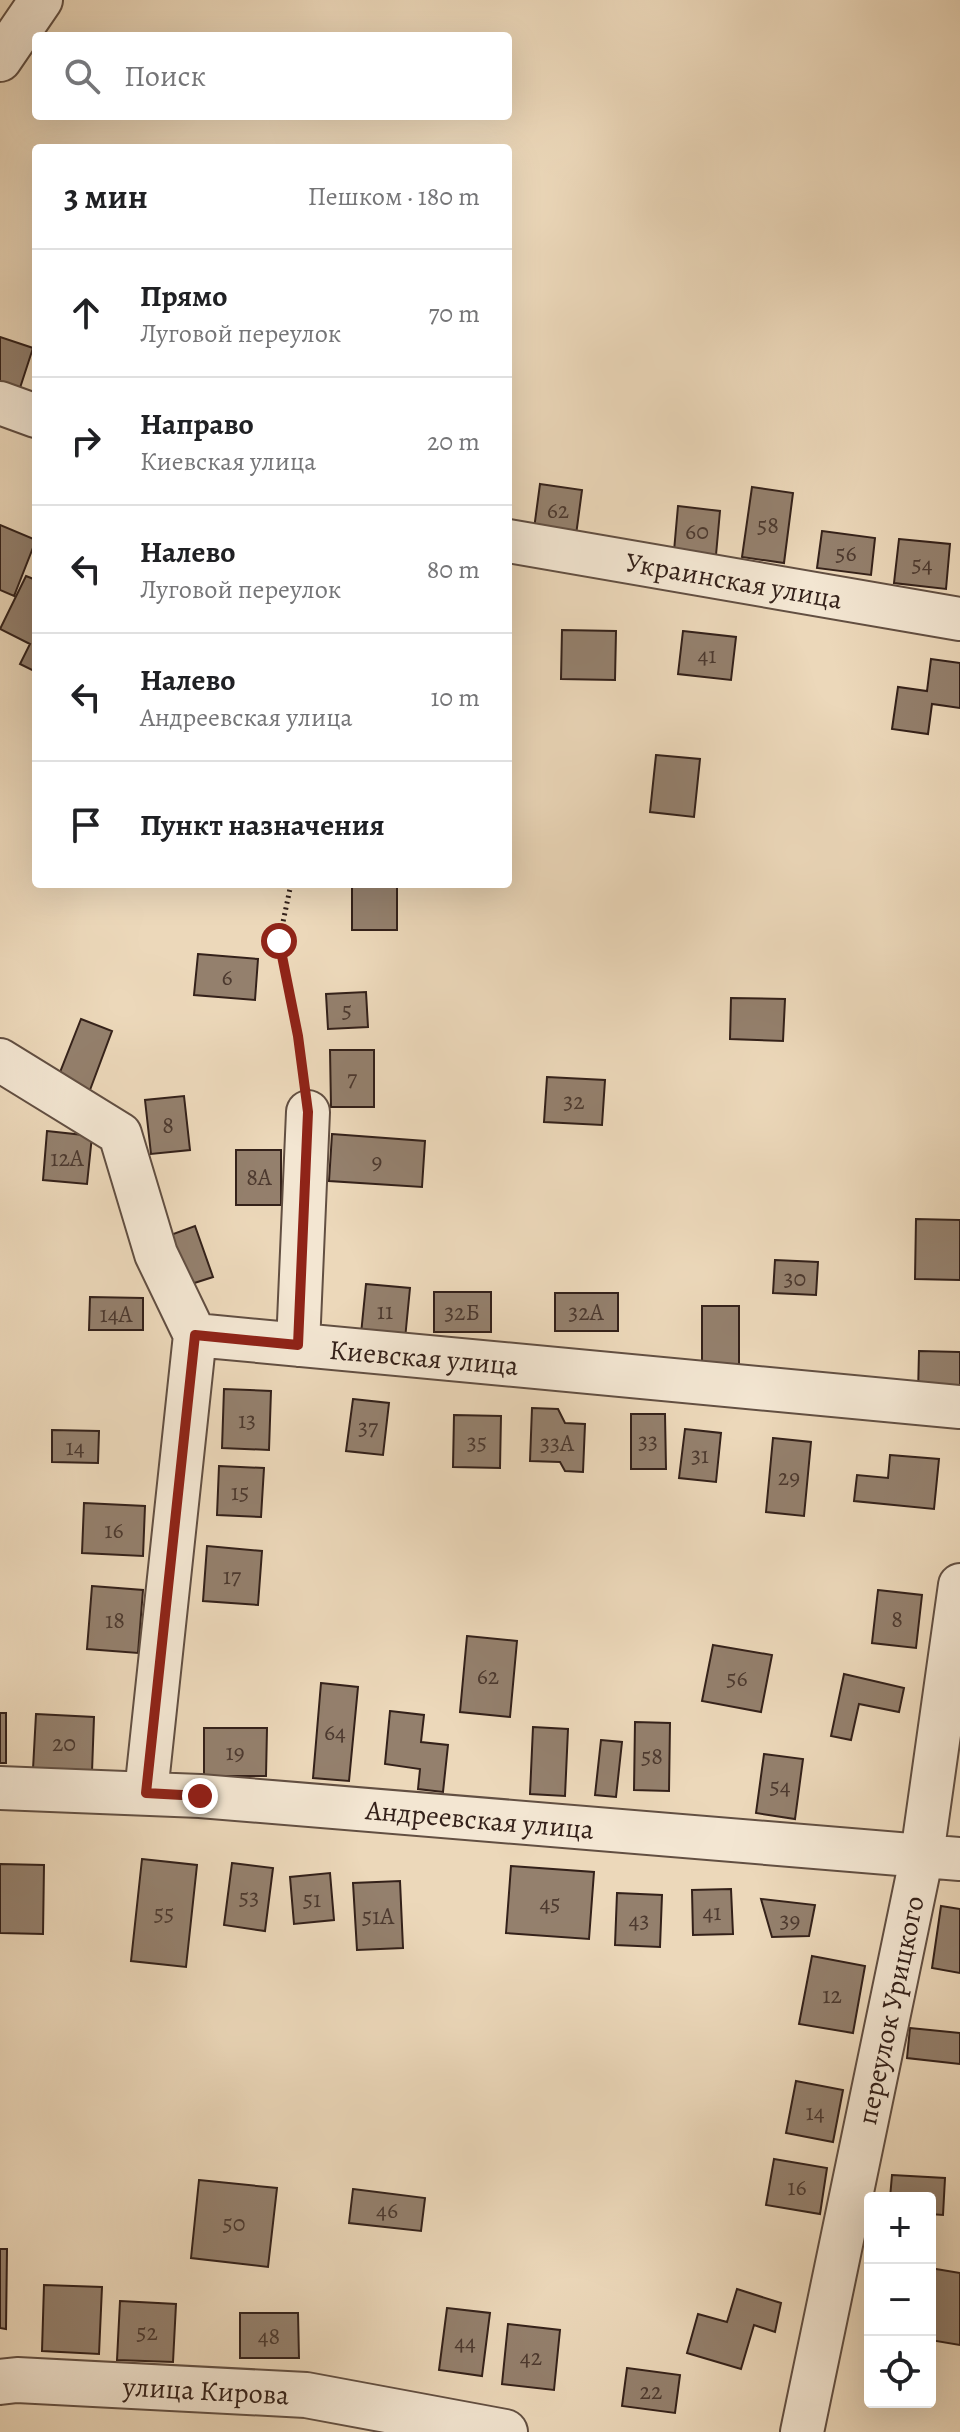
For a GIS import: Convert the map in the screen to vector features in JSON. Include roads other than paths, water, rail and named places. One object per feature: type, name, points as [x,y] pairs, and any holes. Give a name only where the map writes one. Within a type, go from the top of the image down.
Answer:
[{"type":"street","points":[[0,60],[41,0]]},
{"type":"street","points":[[0,403],[32,415]]},
{"type":"street","name":"Украинская улица","points":[[512,542],[960,619]]},
{"type":"street","points":[[0,1060],[120,1134],[156,1254],[195,1335],[146,1793]]},
{"type":"street","points":[[298,1345],[308,1112]]},
{"type":"street","name":"Киевская улица","points":[[195,1335],[960,1407]]},
{"type":"street","name":"переулок Урицкого","points":[[802,2432],[941,1857],[960,1585]]},
{"type":"street","name":"Андреевская улица","points":[[0,1788],[146,1793],[941,1857]]},
{"type":"street","name":"улица Кирова","points":[[0,2382],[17,2380],[306,2395],[505,2432]]}]
